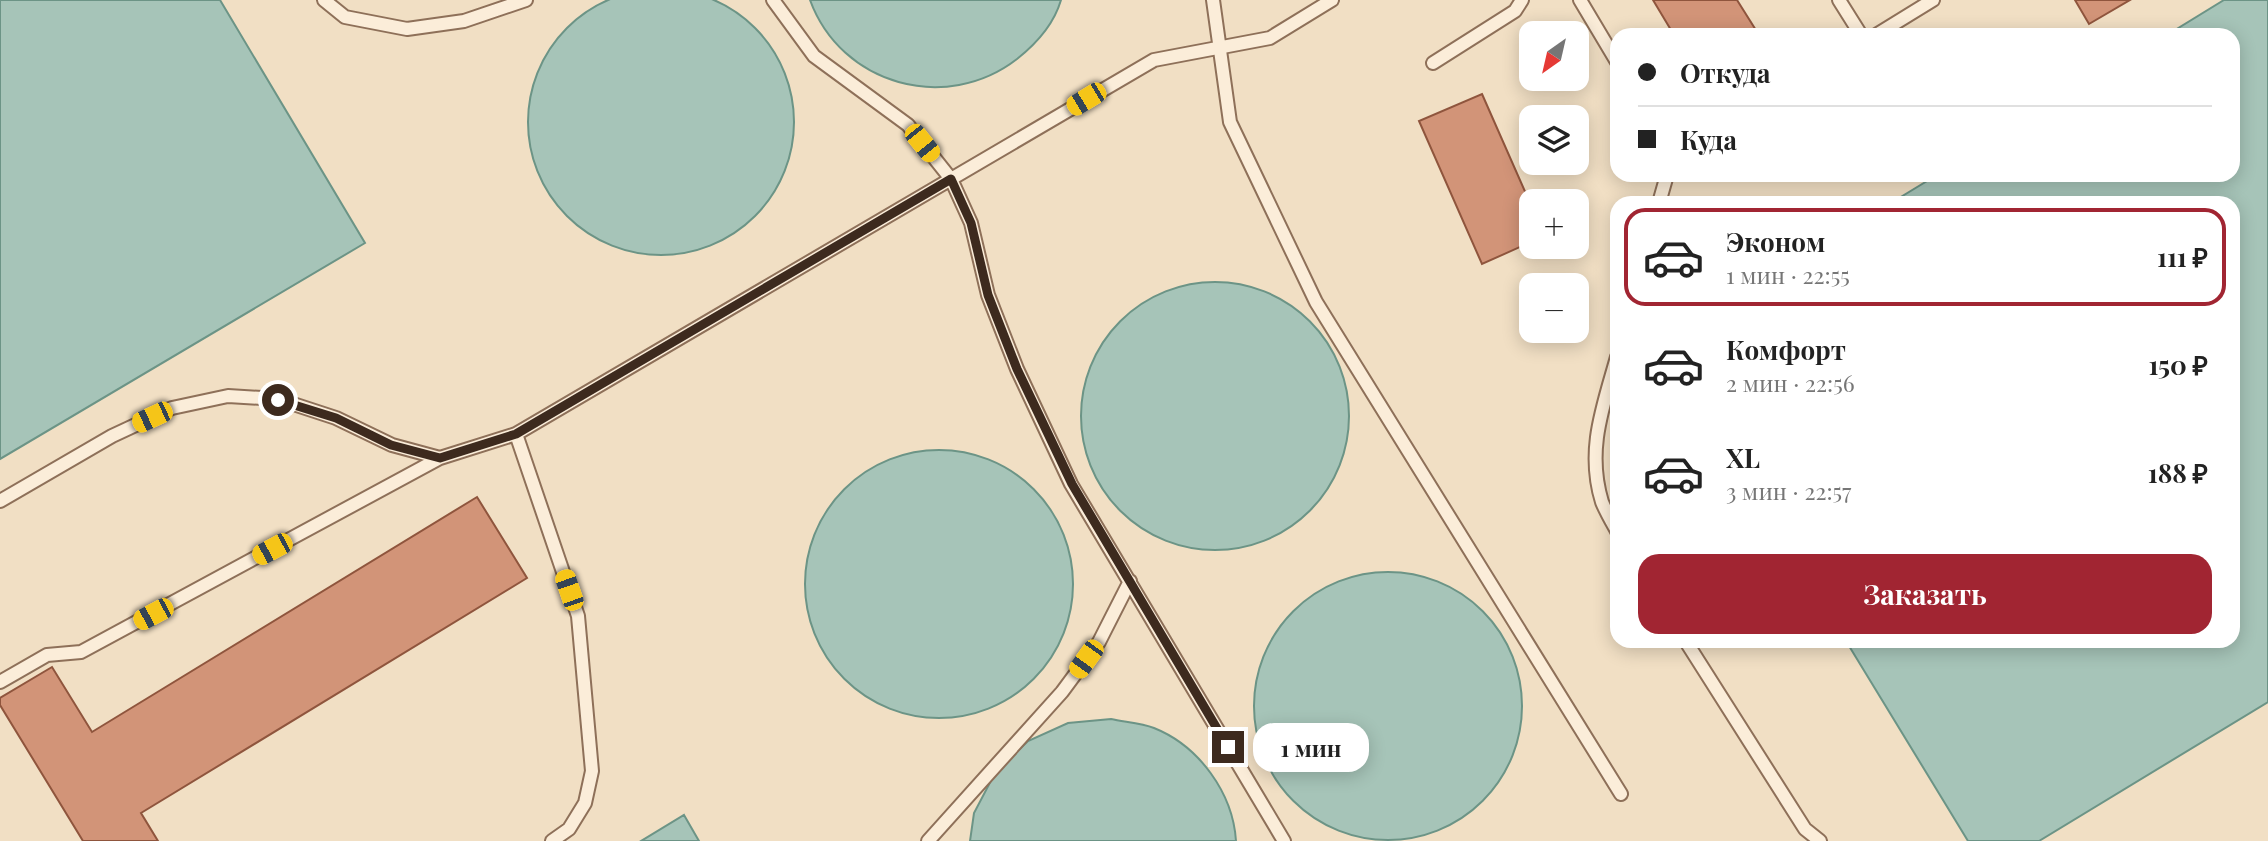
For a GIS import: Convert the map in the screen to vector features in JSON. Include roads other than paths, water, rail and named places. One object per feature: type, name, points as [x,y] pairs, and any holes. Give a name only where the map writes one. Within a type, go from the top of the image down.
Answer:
[{"type":"lane","points":[[324,0],[345,17],[407,29],[464,20],[526,0]]},
{"type":"lane","points":[[773,0],[814,56],[908,125],[951,179],[971,223],[988,295],[1017,369],[1072,484],[1284,841]]},
{"type":"lane","points":[[1213,0],[1230,122],[1316,302],[1621,794]]},
{"type":"lane","points":[[0,682],[47,655],[81,652],[440,458],[516,434],[1154,60],[1270,38],[1332,0]]},
{"type":"lane","points":[[1433,63],[1515,11],[1522,0]]},
{"type":"lane","points":[[1580,0],[1610,50]]},
{"type":"lane","points":[[1839,0],[1857,28]]},
{"type":"lane","points":[[1887,28],[1933,0]]},
{"type":"lane","points":[[1610,381],[1598,425],[1594,461],[1602,503],[1610,518]]},
{"type":"lane","points":[[0,501],[112,436],[172,408],[228,396],[278,400],[336,418],[391,445],[440,458]]},
{"type":"lane","points":[[516,434],[578,616],[592,771],[585,803],[569,829],[552,841]]},
{"type":"lane","points":[[928,841],[1062,692],[1099,642],[1130,581]]},
{"type":"lane","points":[[1690,648],[1805,829],[1820,841]]}]
